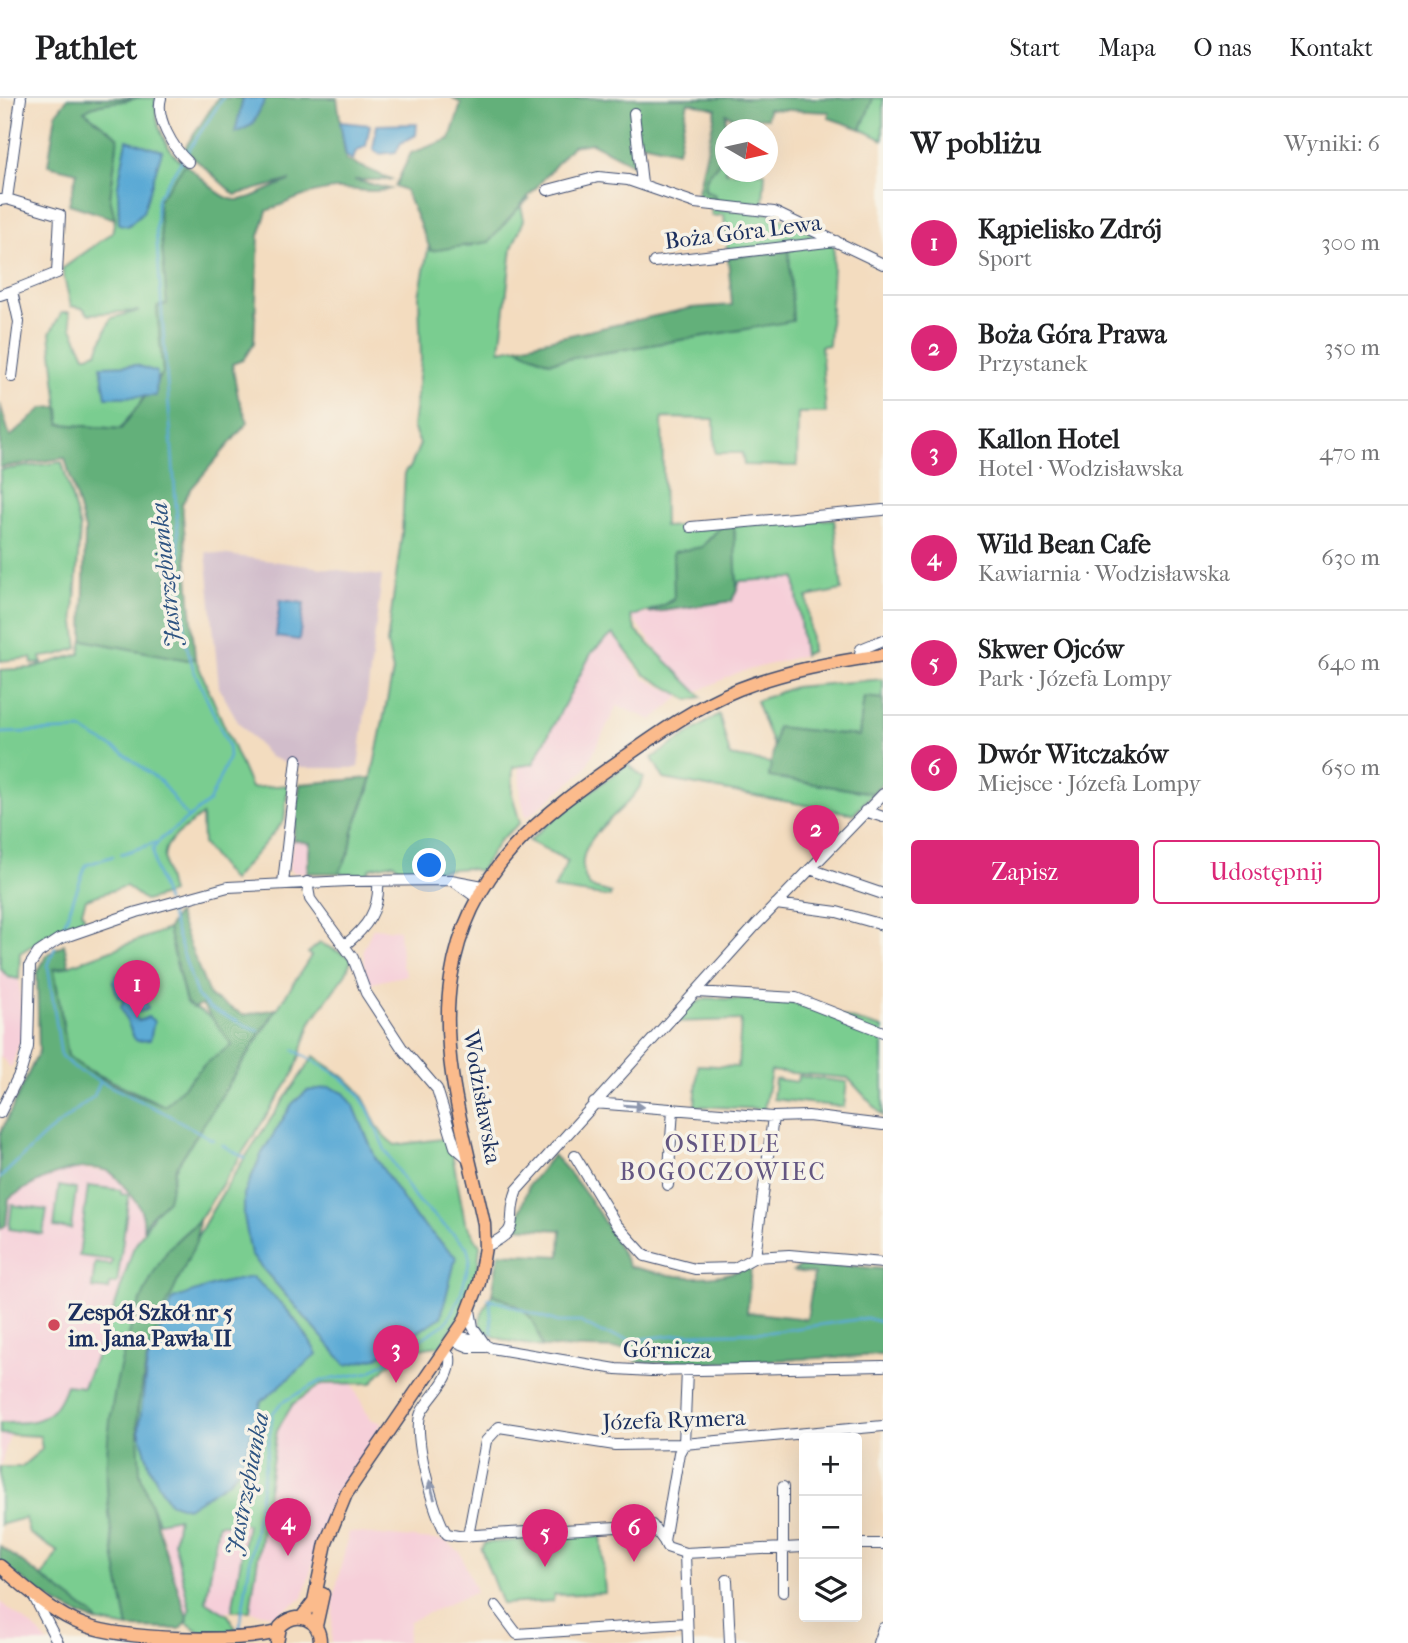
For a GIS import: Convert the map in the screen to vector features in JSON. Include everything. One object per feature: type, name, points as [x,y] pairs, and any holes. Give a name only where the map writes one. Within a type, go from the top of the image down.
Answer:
[{"type":"main road","name":"Wodzisławska","points":[[302,1617],[314,1601],[326,1543],[339,1507],[451,1343],[470,1309],[479,1283],[485,1247],[448,1039],[448,1015],[453,965],[464,927],[483,886],[521,836],[544,815],[667,726],[739,689],[779,676],[883,655]]},
{"type":"main road","name":"Wodzisławska","points":[[316,1626],[330,1554],[365,1469]]},
{"type":"main road","points":[[0,1566],[32,1593],[82,1625],[150,1635],[277,1639],[284,1622],[302,1617],[316,1626],[320,1643]]},
{"type":"street","points":[[0,295],[57,273],[60,215],[4,200],[21,98]]},
{"type":"street","points":[[161,98],[160,114],[178,153],[188,162]]},
{"type":"street","points":[[634,113],[642,183]]},
{"type":"street","points":[[548,190],[598,177],[642,183],[658,192],[695,203],[774,212],[883,264]]},
{"type":"street","name":"Boża Góra Lewa","points":[[654,262],[836,240]]},
{"type":"street","points":[[12,291],[19,322],[12,377]]},
{"type":"street","points":[[691,527],[883,510]]},
{"type":"street","points":[[859,659],[861,649],[883,640]]},
{"type":"street","points":[[283,883],[296,759]]},
{"type":"street","points":[[485,1247],[506,1237],[512,1224],[517,1190],[776,905],[883,793]]},
{"type":"street","points":[[865,811],[883,817]]},
{"type":"street","points":[[810,869],[883,894]]},
{"type":"street","points":[[0,1113],[21,1071],[28,1047],[28,981],[33,958],[59,939],[173,901],[228,887],[378,881],[455,881],[483,886]]},
{"type":"street","points":[[345,945],[371,919],[377,904],[378,881]]},
{"type":"street","points":[[455,881],[477,898]]},
{"type":"street","points":[[307,882],[310,899],[345,945],[366,993],[402,1048],[437,1090],[454,1147],[470,1160]]},
{"type":"street","points":[[776,905],[837,912],[883,925]]},
{"type":"street","points":[[697,992],[796,998],[883,1032]]},
{"type":"street","points":[[594,1103],[774,1117],[807,1116],[883,1125]]},
{"type":"street","points":[[668,1185],[673,1109]]},
{"type":"street","points":[[755,1258],[774,1117]]},
{"type":"street","points":[[575,1156],[616,1224],[645,1256],[695,1269],[735,1268],[755,1258],[819,1256],[883,1263]]},
{"type":"street","points":[[470,1309],[473,1327],[486,1347]]},
{"type":"street","name":"Górnicza","points":[[451,1343],[476,1340],[486,1347],[616,1369],[883,1366]]},
{"type":"street","points":[[451,1343],[449,1372],[422,1412],[418,1433],[443,1529],[447,1534],[468,1536],[652,1525],[667,1547],[685,1553],[799,1547]]},
{"type":"street","points":[[664,1541],[679,1453],[684,1444],[687,1370]]},
{"type":"street","name":"Józefa Rymera","points":[[468,1536],[486,1441],[499,1427],[615,1446],[684,1444],[883,1426]]},
{"type":"street","points":[[783,1486],[783,1592]]},
{"type":"street","points":[[862,1544],[883,1544]]},
{"type":"street","points":[[685,1553],[688,1643]]},
{"type":"street","points":[[727,1580],[730,1643]]},
{"type":"street","points":[[32,1593],[58,1643]]},
{"type":"street","points":[[496,1606],[517,1638],[687,1623]]},
{"type":"street","points":[[878,1643],[883,1628]]},
{"type":"shaded area","points":[[206,552],[382,576],[358,768],[302,768],[270,757],[238,722],[219,687]]},
{"type":"shaded area","points":[[795,578],[804,655],[737,673],[696,692],[670,667],[631,616],[732,601],[740,581]]},
{"type":"shaded area","points":[[613,634],[643,678],[681,696],[652,720],[617,706],[584,771],[526,818],[521,798],[519,767],[533,764],[592,652]]},
{"type":"shaded area","points":[[293,840],[310,843],[307,873],[289,869]]},
{"type":"shaded area","points":[[373,928],[399,930],[402,966],[407,975],[367,984],[363,950]]},
{"type":"shaded area","points":[[0,968],[8,977],[19,979],[22,1035],[11,1068],[0,1056]]},
{"type":"shaded area","name":"Zespół Szkół nr 5 im. Jana Pawła II","points":[[77,1169],[111,1172],[138,1202],[144,1219],[143,1229],[133,1249],[82,1401],[9,1437],[0,1468],[0,1220],[9,1198],[40,1178]]},
{"type":"shaded area","points":[[350,1380],[370,1419],[382,1423],[344,1483],[324,1526],[303,1598],[274,1615],[250,1611],[278,1419],[282,1411],[314,1385]]},
{"type":"shaded area","points":[[251,1500],[232,1611],[188,1620],[158,1522]]},
{"type":"shaded area","points":[[349,1532],[445,1541],[460,1552],[476,1592],[410,1621],[406,1643],[331,1643],[334,1596]]},
{"type":"shaded area","points":[[0,1602],[39,1632],[48,1643],[0,1643]]},
{"type":"green space","points":[[68,98],[136,98],[96,105],[84,111],[118,137],[110,198],[115,219],[69,204],[77,172],[48,165],[56,114]]},
{"type":"green space","points":[[136,98],[156,98],[162,135],[172,152],[185,164],[158,202],[167,304],[157,307],[163,373],[120,429],[60,424],[50,333],[62,312],[69,312],[72,328],[85,356],[97,352],[111,318],[139,311],[89,314],[83,308],[71,306],[62,269],[112,233],[115,219],[110,198],[117,146],[84,111],[96,105]]},
{"type":"green space","points":[[218,98],[337,98],[346,160],[393,180],[354,180],[390,189],[326,190],[267,211],[259,236],[254,343],[243,360],[232,364],[238,397],[248,422],[190,490],[182,504],[195,658],[188,660],[83,640],[85,530],[65,458],[0,467],[0,404],[10,437],[43,408],[59,407],[60,424],[121,429],[163,373],[157,307],[167,304],[158,201],[185,164],[215,190],[234,200],[255,195],[291,180],[235,195],[184,149]]},
{"type":"green space","points":[[453,98],[873,98],[861,129],[829,118],[829,112],[768,109],[767,118],[734,118],[726,114],[726,119],[715,119],[715,167],[707,177],[704,189],[715,195],[715,201],[697,196],[716,109],[688,102],[678,151],[637,142],[640,168],[592,143],[572,146],[489,242],[431,251],[405,190],[395,186],[411,153],[450,139],[461,104]]},
{"type":"green space","points":[[873,98],[883,98],[883,140],[861,129]]},
{"type":"green space","points":[[715,167],[715,182],[764,182],[763,203],[715,201],[704,189],[707,177]]},
{"type":"green space","points":[[521,206],[524,220],[512,248],[500,350],[516,347],[549,362],[747,329],[728,258],[724,215],[712,216],[711,209],[770,213],[834,245],[829,345],[821,346],[826,413],[798,413],[797,466],[744,465],[742,453],[715,453],[714,419],[662,418],[664,527],[679,526],[682,529],[721,526],[692,561],[673,598],[651,610],[631,616],[636,631],[702,697],[689,700],[644,674],[613,634],[592,652],[533,764],[513,767],[512,794],[520,823],[500,840],[480,871],[467,868],[403,873],[394,863],[370,868],[367,874],[339,873],[350,850],[353,831],[369,790],[393,671],[387,643],[402,533],[405,471],[410,468],[420,444],[413,427],[421,360],[419,296],[430,240],[468,247],[484,239]]},
{"type":"green space","points":[[789,251],[793,321],[549,362],[516,347],[691,308],[732,305],[728,258]]},
{"type":"green space","points":[[62,462],[80,528],[74,614],[78,648],[41,657],[42,663],[32,664],[31,658],[0,661],[0,470]]},
{"type":"green space","points":[[834,519],[842,590],[807,597],[812,651],[804,655],[795,578],[740,581],[737,589],[734,525]]},
{"type":"green space","points":[[734,525],[737,589],[732,601],[648,613],[674,600],[673,552],[702,547],[721,526]]},
{"type":"green space","points":[[83,640],[188,660],[195,658],[251,788],[288,785],[284,821],[232,881],[203,844],[202,815],[178,833],[167,847],[165,864],[171,893],[146,901],[126,886],[86,899],[82,911],[85,920],[53,932],[20,953],[19,979],[8,977],[0,968],[0,670],[32,668],[80,654]]},
{"type":"green space","points":[[883,679],[883,699],[864,697],[859,736],[777,727],[774,748],[756,701],[794,687]]},
{"type":"green space","points":[[864,697],[883,699],[883,782],[873,793],[769,777],[777,727],[859,736]]},
{"type":"green space","points":[[719,714],[730,756],[771,763],[769,777],[873,793],[854,814],[664,779],[652,758]]},
{"type":"green space","points":[[628,764],[644,778],[626,804],[590,841],[584,855],[583,870],[590,887],[611,893],[610,897],[554,889],[568,861],[529,841],[556,817]]},
{"type":"green space","points":[[372,778],[353,831],[350,850],[339,873],[307,873],[310,843],[293,840],[300,784]]},
{"type":"green space","points":[[177,913],[210,997],[244,1015],[276,1009],[175,1169],[168,1200],[150,1217],[143,1230],[143,1218],[134,1199],[116,1177],[108,1171],[95,1168],[56,1174],[9,1198],[6,1225],[0,1229],[0,1134],[39,1051],[37,973],[47,955],[64,944],[69,966],[54,969],[68,1056],[114,1085],[165,1106],[206,1063],[232,1045],[202,1005],[193,1008],[186,1002],[168,929]]},
{"type":"green space","points":[[168,929],[186,1003],[214,1019],[233,1045],[165,1106],[78,1065],[68,1056],[54,968],[60,969]]},
{"type":"green space","points":[[320,943],[352,958],[346,973],[311,1022],[294,1073],[199,1220],[169,1249],[148,1286],[132,1326],[118,1384],[107,1484],[115,1557],[128,1628],[98,1622],[42,1577],[58,1552],[29,1533],[25,1518],[0,1525],[0,1467],[21,1467],[42,1449],[40,1436],[0,1434],[0,1423],[42,1418],[56,1407],[66,1385],[83,1387],[110,1322],[133,1249],[156,1211],[175,1169],[311,956],[308,953]]},
{"type":"green space","points":[[706,998],[791,1002],[883,1028],[883,1116],[848,1078],[771,1071],[764,1109],[695,1106],[698,1065],[738,1067],[741,1020],[672,1022]]},
{"type":"green space","points":[[314,1056],[354,1085],[364,1098],[381,1132],[395,1145],[449,1138],[465,1222],[480,1245],[477,1276],[460,1316],[440,1346],[419,1349],[402,1356],[386,1367],[372,1383],[322,1384],[293,1404],[277,1430],[250,1611],[232,1611],[247,1524],[218,1524],[206,1602],[228,1615],[244,1643],[215,1643],[186,1622],[190,1610],[174,1542],[178,1518],[158,1522],[141,1477],[137,1417],[146,1362],[164,1307],[189,1252],[251,1148]]},
{"type":"green space","points":[[798,1076],[847,1082],[844,1107],[773,1099],[775,1079],[797,1082]]},
{"type":"green space","points":[[553,1155],[585,1193],[629,1266],[690,1277],[720,1275],[751,1267],[747,1312],[807,1319],[814,1274],[793,1271],[807,1262],[883,1269],[883,1355],[690,1364],[637,1362],[627,1349],[542,1347],[535,1326],[526,1312],[492,1294],[499,1253],[560,1256],[561,1230],[515,1227],[529,1185]]},
{"type":"green space","points":[[59,1186],[76,1189],[71,1229],[54,1227]]},
{"type":"green space","points":[[88,1186],[121,1190],[121,1194],[129,1195],[117,1284],[110,1284],[109,1290],[92,1288],[95,1263],[111,1265],[112,1260],[79,1256]]},
{"type":"green space","points":[[12,1205],[47,1210],[43,1234],[9,1229]]},
{"type":"green space","points":[[199,1220],[196,1242],[159,1322],[148,1354],[137,1412],[140,1473],[188,1620],[180,1629],[128,1628],[108,1503],[107,1457],[114,1395],[130,1331],[153,1274],[171,1246]]},
{"type":"green space","points":[[492,1294],[526,1312],[535,1326],[542,1347],[495,1337],[481,1327],[481,1317]]},
{"type":"green space","points":[[601,1534],[605,1593],[554,1595],[553,1601],[502,1604],[481,1549],[485,1543]]},
{"type":"green space","points":[[0,1546],[94,1616],[98,1622],[58,1604],[22,1580],[0,1561]]},
{"type":"water","points":[[243,98],[266,98],[252,125],[235,133]]},
{"type":"water","points":[[340,122],[370,125],[366,146],[356,151],[353,160],[346,156]]},
{"type":"water","points":[[417,124],[416,135],[401,143],[396,152],[379,154],[373,149],[377,125]]},
{"type":"water","points":[[127,140],[162,151],[143,212],[128,226],[119,224],[118,185]]},
{"type":"water","points":[[136,365],[157,372],[156,396],[106,397],[101,366]]},
{"type":"water","points":[[280,600],[304,603],[299,640],[276,637]]},
{"type":"water","points":[[134,968],[143,994],[133,998],[145,999],[148,1009],[135,1013],[135,1017],[139,1021],[148,1017],[154,1021],[150,1040],[137,1041],[134,1038],[121,1007],[124,999],[118,997],[113,981],[117,975],[125,979],[123,971]]},
{"type":"water","points":[[330,1087],[344,1093],[354,1106],[375,1157],[414,1216],[456,1257],[441,1317],[376,1358],[346,1365],[251,1255],[244,1216],[244,1194],[262,1153],[293,1103],[307,1091]]},
{"type":"water","points":[[252,1277],[289,1312],[317,1354],[261,1402],[242,1465],[229,1481],[187,1508],[168,1502],[150,1468],[139,1430],[147,1362],[173,1299],[217,1284]]},
{"type":"waterway","name":"Jastrzębianka","points":[[186,154],[223,98]]},
{"type":"waterway","name":"Jastrzębianka","points":[[166,901],[155,867],[153,849],[161,839],[209,802],[229,757],[228,745],[194,671],[186,643],[156,230],[157,198],[183,159]]},
{"type":"waterway","points":[[0,733],[82,730],[123,753],[161,782],[188,818]]},
{"type":"waterway","points":[[121,854],[158,842]]},
{"type":"waterway","points":[[61,933],[86,865],[113,856]]},
{"type":"waterway","name":"Jastrzębianka","points":[[168,907],[197,996],[209,1008],[258,1031]]},
{"type":"waterway","points":[[55,947],[48,966],[61,1056],[75,1069],[213,1140]]},
{"type":"waterway","name":"Jastrzębianka","points":[[239,1633],[273,1413],[281,1403],[321,1381],[370,1372],[446,1323],[460,1297],[470,1260],[467,1247],[415,1198],[385,1150],[368,1109],[357,1092],[340,1076],[294,1050]]},
{"type":"waterway","points":[[0,1178],[45,1135],[94,1096],[100,1082]]},
{"type":"waterway","points":[[222,1145],[245,1158]]},
{"type":"waterway","points":[[488,1298],[558,1322],[581,1322],[601,1333],[633,1340],[684,1334],[770,1332],[867,1318],[883,1323]]},
{"type":"waterway","points":[[490,1299],[492,1333]]},
{"type":"place","name":"Boża Góra Prawa","points":[[816,863]]},
{"type":"place","name":"Kąpielisko Zdrój","points":[[137,1018]]},
{"type":"place","name":"Zespół Szkół nr 5 im. Jana Pawła II","points":[[54,1325]]},
{"type":"place","name":"Kallon Hotel","points":[[396,1383]]},
{"type":"place","name":"Wild Bean Cafe","points":[[288,1556]]},
{"type":"place","name":"Dwór Witczaków","points":[[634,1562]]},
{"type":"place","name":"Skwer Ojców","points":[[545,1567]]},
{"type":"district","name":"OSIEDLE BOGOCZOWIEC","points":[[723,1158]]}]
